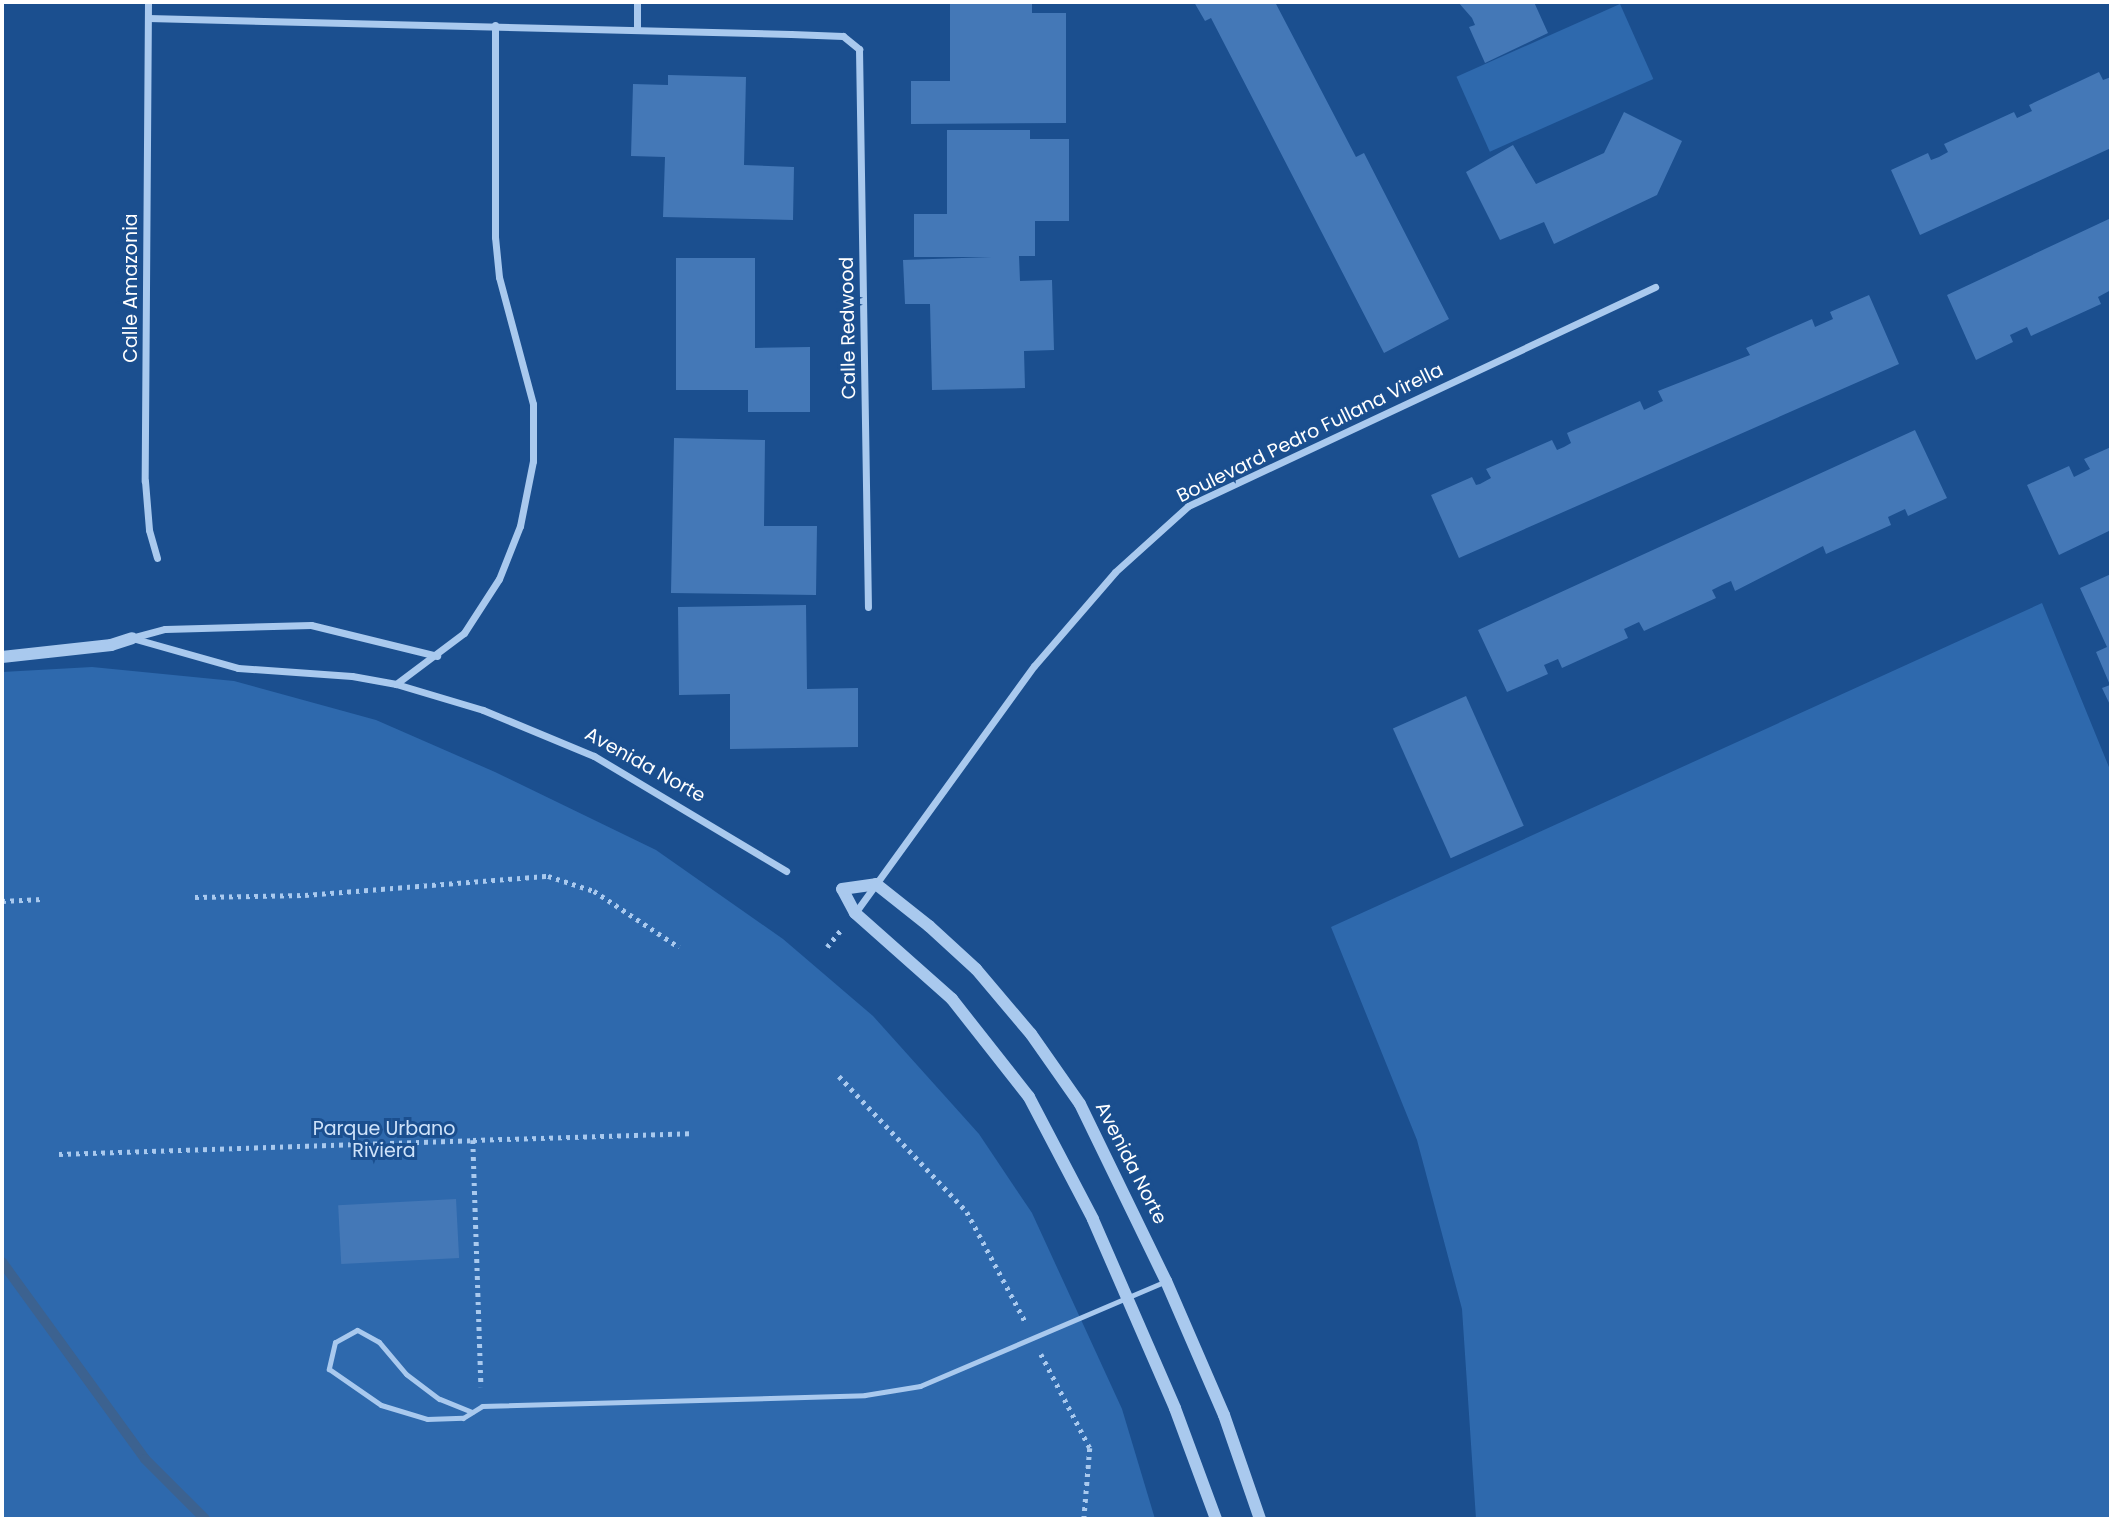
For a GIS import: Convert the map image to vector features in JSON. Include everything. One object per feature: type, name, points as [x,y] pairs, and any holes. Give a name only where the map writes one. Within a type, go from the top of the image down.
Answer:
[{"type":"street","name":"Calle Amazonia","points":[[148,2],[145,481],[149,530],[157,558]]},
{"type":"street","points":[[148,18],[637,29],[638,2]]},
{"type":"street","points":[[396,684],[437,656],[464,633],[499,579],[520,526],[533,461],[533,404],[499,276],[495,237],[495,25]]},
{"type":"street","name":"Calle Redwood","points":[[637,29],[843,36],[859,49],[868,607]]},
{"type":"street","name":"Boulevard Pedro Fullana Virella","points":[[855,913],[1034,666],[1115,572],[1188,506],[1655,287]]},
{"type":"street","points":[[2,657],[132,638],[164,629],[311,625],[437,656]]},
{"type":"street","name":"Avenida Norte","points":[[132,638],[238,668],[352,676],[396,684],[483,710],[594,756],[786,872]]},
{"type":"street","points":[[876,884],[842,889],[855,913],[952,999],[1029,1097],[1068,1165],[1175,1408],[1216,1519]]},
{"type":"street","name":"Avenida Norte","points":[[876,884],[976,969],[1031,1034],[1080,1104],[1167,1281],[1224,1415],[1260,1519]]},
{"type":"lane","points":[[472,1412],[439,1398],[406,1374],[379,1342],[357,1330],[335,1342],[329,1369],[382,1405],[428,1419],[463,1418],[482,1406],[865,1395],[920,1386],[1167,1281]]},
{"type":"path","points":[[195,897],[305,895],[548,876],[594,891],[679,947]]},
{"type":"path","points":[[2,901],[43,899]]},
{"type":"path","points":[[839,1076],[967,1212],[1090,1448],[1083,1519]]},
{"type":"path","points":[[59,1154],[690,1133]]},
{"type":"path","points":[[473,1140],[482,1406]]},
{"type":"green space","points":[[1620,4],[1653,79],[1490,152],[1456,77]]},
{"type":"green space","points":[[2042,603],[2111,772],[2111,1519],[1476,1519],[1462,1309],[1417,1140],[1331,927]]},
{"type":"green space","name":"Parque Urbano Riviera","points":[[92,667],[234,681],[376,720],[495,772],[656,850],[783,939],[873,1016],[979,1134],[1032,1213],[1122,1409],[1155,1519],[2,1519],[2,672]]},
{"type":"building","points":[[950,2],[1032,2],[1032,13],[1066,13],[1066,123],[911,124],[911,81],[950,81]]},
{"type":"building","points":[[1194,2],[1275,2],[1356,157],[1364,153],[1449,319],[1384,353],[1211,18],[1205,21]]},
{"type":"building","points":[[1458,2],[1534,2],[1548,33],[1485,63],[1469,27],[1475,25],[1472,18]]},
{"type":"building","points":[[2099,72],[2103,80],[2111,77],[2111,148],[1920,235],[1891,170],[1928,153],[1931,160],[1939,157],[1948,152],[1944,144],[2014,112],[2017,118],[2032,111],[2029,105]]},
{"type":"building","points":[[668,75],[746,77],[744,165],[794,167],[793,220],[663,217],[665,157],[631,156],[633,84],[668,85]]},
{"type":"building","points":[[1624,112],[1682,141],[1657,195],[1554,244],[1544,222],[1500,240],[1466,172],[1513,145],[1536,184],[1604,153]]},
{"type":"building","points":[[947,130],[1030,130],[1030,139],[1069,139],[1069,221],[1035,221],[1035,256],[1019,256],[1020,281],[1052,280],[1054,350],[1024,351],[1025,388],[932,390],[930,304],[905,304],[903,260],[992,257],[914,257],[914,214],[947,214]]},
{"type":"building","points":[[2111,218],[2111,290],[2098,297],[2101,304],[2031,336],[2027,327],[2010,335],[2013,342],[1976,360],[1947,295]]},
{"type":"building","points":[[676,258],[755,258],[755,348],[810,347],[810,412],[748,412],[748,390],[676,390]]},
{"type":"building","points":[[1869,295],[1899,364],[1459,558],[1431,495],[1472,477],[1476,485],[1480,484],[1491,478],[1486,469],[1552,440],[1557,450],[1564,447],[1571,443],[1567,433],[1640,401],[1644,410],[1663,401],[1658,391],[1750,355],[1746,348],[1812,319],[1815,327],[1833,319],[1830,312]]},
{"type":"building","points":[[1915,430],[1947,498],[1908,516],[1905,509],[1888,517],[1891,525],[1826,554],[1823,546],[1735,591],[1731,581],[1712,590],[1716,598],[1644,631],[1639,622],[1624,629],[1628,638],[1562,668],[1558,659],[1544,665],[1548,674],[1507,692],[1478,630]]},
{"type":"building","points":[[674,438],[765,440],[764,526],[817,526],[816,595],[671,593]]},
{"type":"building","points":[[2111,447],[2111,530],[2059,555],[2027,485],[2069,466],[2074,477],[2090,469],[2084,459]]},
{"type":"building","points":[[2111,574],[2111,707],[2102,688],[2110,685],[2096,652],[2107,647],[2080,588]]},
{"type":"building","points":[[806,605],[807,689],[858,688],[858,747],[730,749],[730,694],[679,695],[678,607]]},
{"type":"building","points":[[1466,696],[1524,826],[1451,858],[1393,729]]},
{"type":"building","points":[[456,1199],[459,1258],[341,1264],[338,1205]]},
{"type":"waterway","points":[[2,1262],[145,1459],[205,1519]]}]
